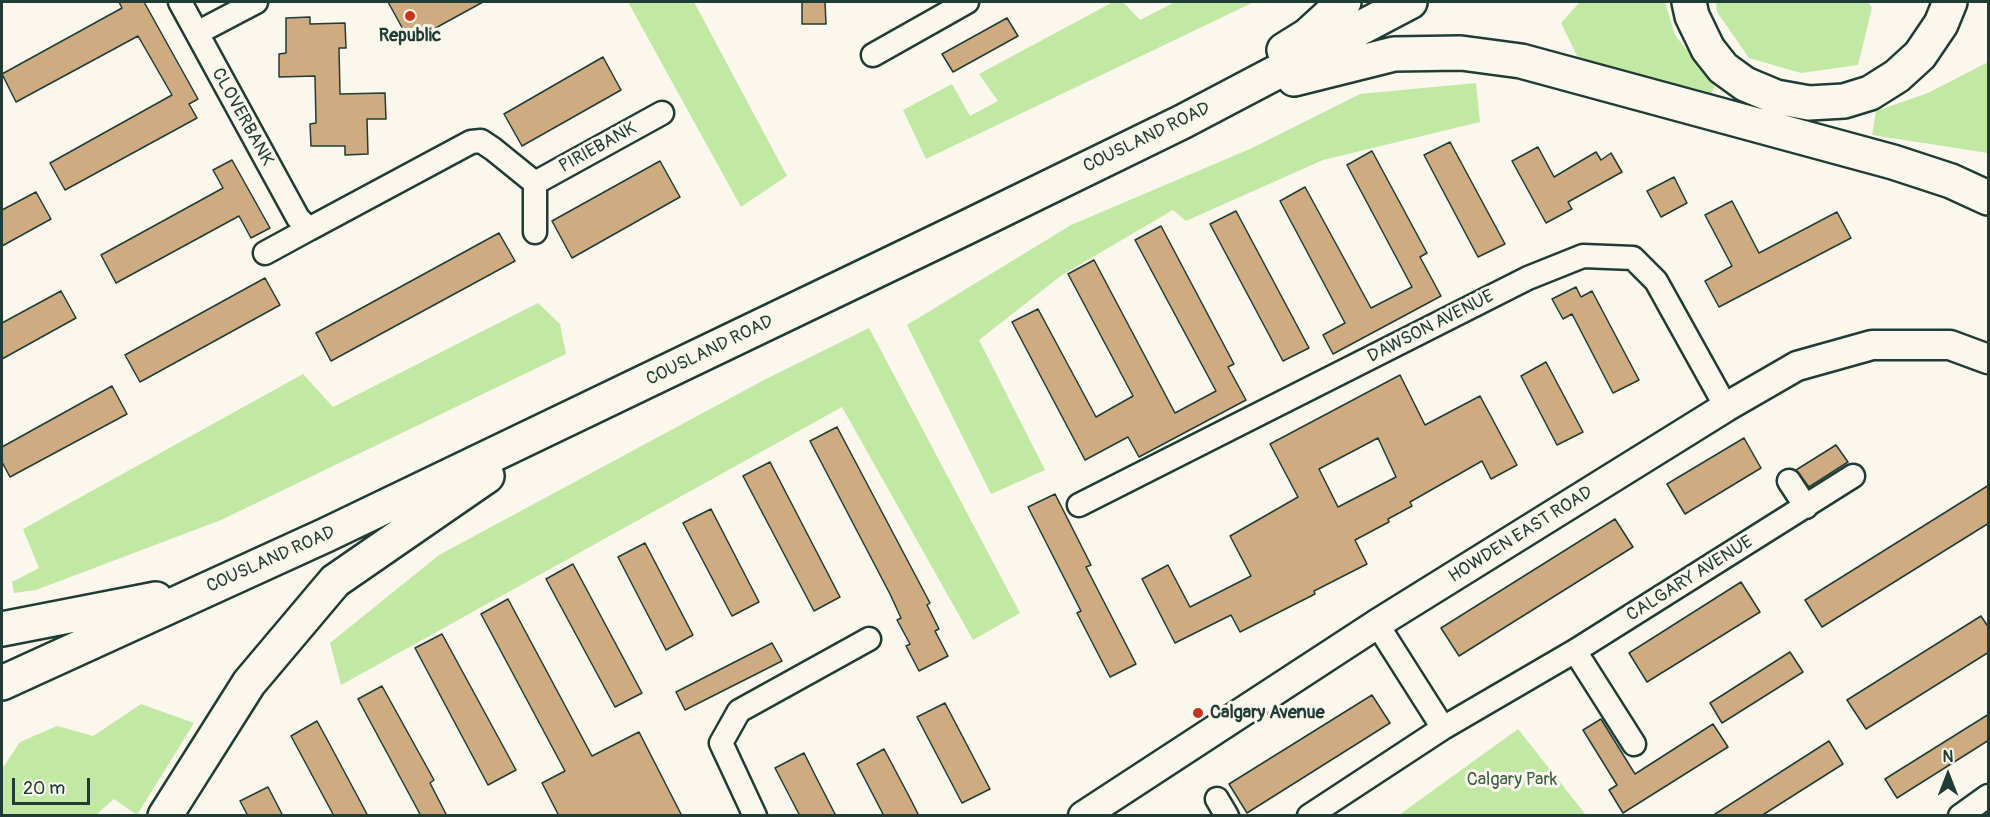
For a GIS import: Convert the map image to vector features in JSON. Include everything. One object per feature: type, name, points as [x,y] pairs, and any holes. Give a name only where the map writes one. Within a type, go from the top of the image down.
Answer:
[{"type":"main road","points":[[1182,122],[1262,64],[1308,35],[1344,2]]},
{"type":"main road","name":"COUSLAND ROAD","points":[[2,683],[573,417],[1182,122],[1410,2]]},
{"type":"main road","points":[[1689,2],[1692,16],[1708,49],[1723,68],[1745,84],[1809,103],[1844,101],[1870,93],[1897,76],[1920,55],[1941,24],[1950,2]]},
{"type":"main road","points":[[1182,122],[1309,73],[1394,54],[1461,53],[1521,61],[1581,75],[1893,162],[1951,181],[1989,198]]},
{"type":"main road","points":[[165,816],[249,683],[335,581],[573,417]]},
{"type":"main road","points":[[2,629],[208,589]]},
{"type":"street","name":"CLOVERBANK","points":[[180,2],[298,218],[309,229]]},
{"type":"street","points":[[197,33],[256,2]]},
{"type":"street","points":[[873,55],[967,2]]},
{"type":"street","name":"PIRIEBANK","points":[[535,183],[662,113]]},
{"type":"street","points":[[265,253],[460,146],[481,141],[535,183],[534,232]]},
{"type":"street","name":"DAWSON AVENUE","points":[[1079,505],[1528,278],[1583,256],[1633,258],[1656,281],[1726,407]]},
{"type":"street","name":"HOWDEN EAST ROAD","points":[[1083,816],[1377,624],[1726,407],[1797,366],[1872,345],[1950,345],[1989,358]]},
{"type":"street","name":"CALGARY AVENUE","points":[[1309,816],[1443,728],[1575,651],[1853,476]]},
{"type":"street","points":[[1789,481],[1806,507]]},
{"type":"street","points":[[1377,624],[1443,728]]},
{"type":"street","points":[[755,816],[721,742],[738,711],[869,639]]},
{"type":"street","points":[[1575,651],[1634,744]]},
{"type":"street","points":[[1960,816],[1989,796]]},
{"type":"green space","points":[[628,2],[694,2],[787,176],[741,207]]},
{"type":"green space","points":[[1113,2],[1123,2],[1140,20],[1175,2],[1254,2],[926,159],[903,110],[952,84],[970,116],[998,101],[979,74]]},
{"type":"green space","points":[[1580,2],[1665,2],[1675,35],[1715,86],[1711,95],[1578,58],[1561,23]]},
{"type":"green space","points":[[1716,2],[1868,2],[1872,8],[1858,65],[1801,73],[1749,58],[1717,12]]},
{"type":"green space","points":[[1988,62],[1988,153],[1872,135],[1876,111],[1928,93]]},
{"type":"green space","points":[[1476,83],[1480,122],[1323,160],[1186,221],[1173,210],[1062,275],[979,340],[1045,470],[991,494],[907,325],[1071,225],[1252,148],[1360,94]]},
{"type":"green space","points":[[538,303],[560,324],[566,354],[221,520],[36,590],[14,593],[12,582],[39,568],[23,529],[303,374],[333,407]]},
{"type":"green space","points":[[869,328],[1020,613],[973,640],[842,407],[341,685],[330,643],[439,555],[764,380]]},
{"type":"green space","points":[[141,704],[194,723],[137,815],[114,799],[96,815],[2,815],[2,769],[20,742],[57,726],[93,736]]},
{"type":"green space","name":"Calgary Park","points":[[1518,729],[1586,815],[1399,815]]},
{"type":"building","points":[[119,2],[144,2],[198,99],[189,104],[197,118],[65,190],[50,163],[172,95],[138,36],[16,102],[2,74],[122,8]]},
{"type":"building","points":[[388,2],[483,2],[410,42]]},
{"type":"building","points":[[802,2],[825,2],[826,24],[802,24]]},
{"type":"building","points":[[310,17],[310,24],[345,23],[346,48],[339,48],[340,94],[385,93],[386,119],[367,119],[368,154],[345,155],[345,146],[311,146],[310,124],[316,123],[315,76],[279,77],[279,54],[286,53],[286,18]]},
{"type":"building","points":[[1007,18],[1018,36],[953,72],[942,54]]},
{"type":"building","points":[[603,57],[621,90],[522,146],[504,114]]},
{"type":"building","points":[[1450,142],[1505,244],[1478,257],[1424,155]]},
{"type":"building","points":[[1538,147],[1554,177],[1596,152],[1601,160],[1611,153],[1622,172],[1568,202],[1572,209],[1546,223],[1512,161]]},
{"type":"building","points":[[1372,151],[1427,253],[1420,257],[1441,296],[1333,354],[1323,335],[1345,323],[1280,201],[1305,187],[1371,308],[1412,287],[1347,165]]},
{"type":"building","points":[[232,160],[270,228],[251,238],[239,216],[116,283],[101,255],[223,188],[213,170]]},
{"type":"building","points":[[660,161],[680,197],[572,258],[552,221]]},
{"type":"building","points":[[1674,177],[1687,203],[1661,217],[1647,191]]},
{"type":"building","points":[[36,192],[51,219],[2,246],[2,210]]},
{"type":"building","points":[[1732,201],[1759,253],[1837,212],[1851,238],[1719,307],[1705,281],[1732,266],[1705,215]]},
{"type":"building","points":[[1236,211],[1309,348],[1283,361],[1210,224]]},
{"type":"building","points":[[1161,226],[1234,364],[1228,367],[1246,400],[1139,457],[1128,437],[1085,460],[1012,322],[1038,309],[1096,417],[1133,396],[1068,274],[1094,260],[1175,413],[1216,391],[1135,240]]},
{"type":"building","points":[[499,233],[515,261],[331,361],[316,333]]},
{"type":"building","points":[[265,278],[280,305],[140,382],[125,355]]},
{"type":"building","points":[[1576,287],[1581,297],[1592,291],[1639,380],[1613,393],[1572,314],[1563,319],[1552,299]]},
{"type":"building","points":[[61,291],[76,318],[2,359],[2,323]]},
{"type":"building","points":[[1546,362],[1583,432],[1557,445],[1521,376]]},
{"type":"building","points":[[1400,375],[1425,425],[1480,396],[1517,465],[1491,479],[1482,461],[1410,502],[1412,506],[1388,519],[1389,522],[1355,540],[1367,564],[1314,591],[1315,594],[1240,632],[1231,615],[1175,643],[1142,579],[1168,565],[1190,607],[1251,576],[1230,536],[1298,497],[1270,444]],"holes":[[[1378,438],[1396,477],[1338,507],[1319,469]]]},
{"type":"building","points":[[112,386],[127,414],[10,477],[2,462],[2,447]]},
{"type":"building","points":[[837,427],[930,603],[927,605],[939,629],[935,631],[948,656],[919,671],[906,646],[910,644],[897,620],[901,618],[890,594],[810,441]]},
{"type":"building","points":[[1744,438],[1761,468],[1685,514],[1667,484]]},
{"type":"building","points":[[1836,445],[1848,462],[1809,487],[1796,470]]},
{"type":"building","points":[[770,462],[840,597],[814,611],[743,476]]},
{"type":"building","points":[[1989,485],[1989,523],[1822,627],[1805,600]]},
{"type":"building","points":[[1055,494],[1091,565],[1086,567],[1136,664],[1110,677],[1077,613],[1081,611],[1028,507]]},
{"type":"building","points":[[711,509],[759,602],[732,616],[683,523]]},
{"type":"building","points":[[1615,519],[1633,547],[1459,656],[1441,628]]},
{"type":"building","points":[[645,543],[693,635],[666,650],[618,557]]},
{"type":"building","points":[[573,564],[642,693],[615,707],[546,579]]},
{"type":"building","points":[[1741,582],[1760,612],[1647,682],[1629,653]]},
{"type":"building","points":[[508,599],[592,756],[639,732],[682,816],[559,816],[542,783],[565,771],[481,614]]},
{"type":"building","points":[[1981,616],[1989,628],[1989,652],[1866,729],[1847,700]]},
{"type":"building","points":[[442,634],[516,770],[488,785],[415,648]]},
{"type":"building","points":[[772,643],[782,661],[685,710],[676,692]]},
{"type":"building","points":[[1790,652],[1803,672],[1722,723],[1710,703]]},
{"type":"building","points":[[382,686],[434,780],[430,783],[447,816],[421,816],[358,699]]},
{"type":"building","points":[[1372,695],[1390,723],[1247,813],[1229,784]]},
{"type":"building","points":[[945,703],[990,789],[962,803],[917,717]]},
{"type":"building","points":[[1989,714],[1989,740],[1897,798],[1885,779]]},
{"type":"building","points":[[1601,719],[1635,774],[1713,724],[1728,747],[1623,813],[1609,790],[1617,785],[1583,730]]},
{"type":"building","points":[[317,721],[368,816],[334,816],[291,736]]},
{"type":"building","points":[[1829,741],[1843,764],[1761,816],[1712,816]]},
{"type":"building","points":[[884,749],[919,816],[884,816],[857,764]]},
{"type":"building","points":[[804,753],[836,816],[800,816],[775,768]]},
{"type":"building","points":[[268,787],[283,816],[248,816],[240,801]]},
{"type":"place","name":"Republic","points":[[410,16]]},
{"type":"place","name":"Calgary Avenue","points":[[1198,713]]}]
